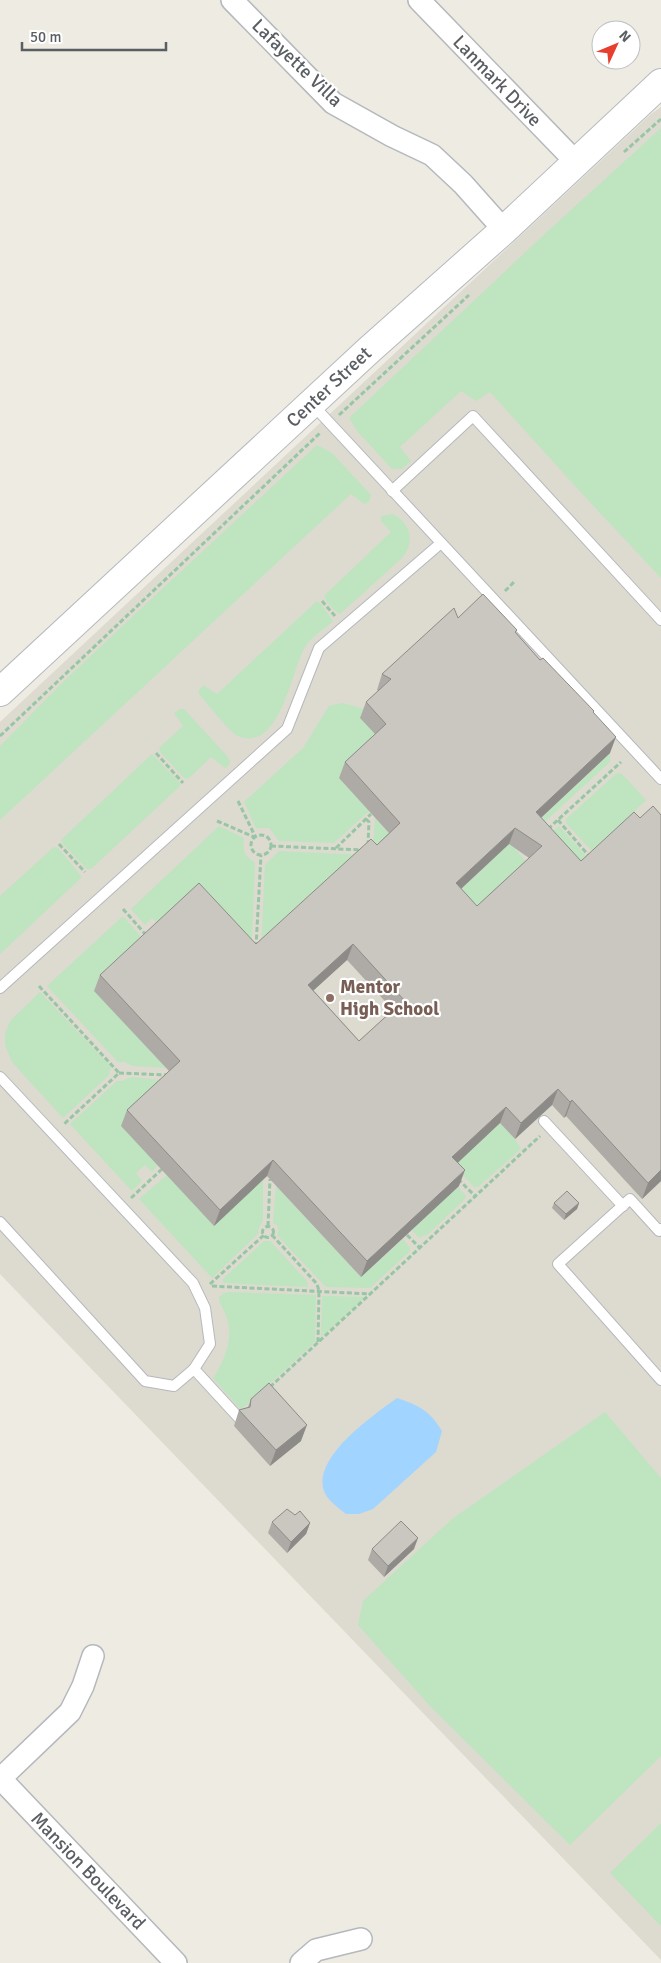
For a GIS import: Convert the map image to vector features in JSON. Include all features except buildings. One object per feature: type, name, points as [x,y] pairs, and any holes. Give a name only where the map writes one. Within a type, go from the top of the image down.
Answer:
[{"type":"main road","name":"Center Street","points":[[0,692],[311,404],[504,230],[661,83]]},
{"type":"street","name":"Lafayette Villa","points":[[232,0],[333,103],[392,136],[432,155],[463,184],[504,230]]},
{"type":"street","name":"Lanmark Drive","points":[[418,0],[576,162]]},
{"type":"street","points":[[0,1778],[70,1712],[83,1686],[93,1656]]},
{"type":"street","name":"Mansion Boulevard","points":[[0,1778],[176,1963]]},
{"type":"street","points":[[301,1963],[316,1950],[361,1939]]},
{"type":"lane","points":[[311,404],[661,780]]},
{"type":"lane","points":[[392,491],[473,416],[661,620]]},
{"type":"lane","points":[[0,988],[287,729],[320,648],[441,543]]},
{"type":"lane","points":[[0,1077],[193,1283],[205,1308],[210,1344],[194,1368],[174,1386],[145,1381],[0,1222]]},
{"type":"lane","points":[[547,1124],[623,1206]]},
{"type":"lane","points":[[661,1229],[659,1231],[630,1199],[558,1264],[661,1380]]},
{"type":"lane","points":[[194,1368],[239,1418]]},
{"type":"path","points":[[504,591],[514,582]]},
{"type":"path","points":[[322,602],[335,616]]},
{"type":"path","points":[[156,753],[183,783]]},
{"type":"path","points":[[546,831],[621,762]]},
{"type":"path","points":[[217,821],[254,837],[260,834],[266,836],[271,840],[268,853],[261,855],[255,853],[251,847],[254,837],[238,801]]},
{"type":"path","points":[[335,848],[372,814]]},
{"type":"path","points":[[271,846],[368,850],[370,822],[366,819]]},
{"type":"path","points":[[558,820],[594,860]]},
{"type":"path","points":[[59,844],[85,872]]},
{"type":"path","points":[[256,948],[261,855]]},
{"type":"path","points":[[123,909],[150,939]]},
{"type":"path","points":[[39,986],[119,1073]]},
{"type":"path","points":[[63,1125],[119,1073],[172,1075]]},
{"type":"path","points":[[267,1389],[475,1196],[547,1124]]},
{"type":"path","points":[[130,1198],[162,1169]]},
{"type":"path","points":[[456,1176],[475,1196]]},
{"type":"path","points":[[270,1179],[268,1226],[263,1230],[264,1235],[211,1285],[370,1294]]},
{"type":"path","points":[[268,1226],[273,1228],[272,1235]]},
{"type":"path","points":[[264,1235],[269,1237],[272,1235]]},
{"type":"path","points":[[272,1235],[317,1284],[319,1291],[318,1342]]},
{"type":"path","points":[[407,1235],[420,1248]]},
{"type":"shaded area","name":"Mentor High School","points":[[661,107],[661,1960],[0,1274],[0,722],[651,114]]},
{"type":"green space","points":[[661,128],[661,578],[490,392],[476,401],[461,391],[400,447],[411,461],[402,469],[392,469],[357,431],[349,418],[549,230]]},
{"type":"green space","points":[[317,445],[332,453],[371,495],[369,502],[364,504],[351,494],[0,820],[0,746],[62,683]]},
{"type":"green space","points":[[393,514],[404,523],[409,533],[410,539],[407,551],[403,557],[340,614],[330,606],[324,596],[391,532],[381,521],[381,516]]},
{"type":"green space","points":[[317,601],[333,621],[314,636],[305,647],[282,706],[274,721],[264,733],[252,738],[234,734],[199,694],[199,690],[203,685],[217,694]]},
{"type":"green space","points":[[342,703],[369,710],[380,740],[369,811],[334,843],[279,841],[269,828],[256,828],[244,802],[303,748],[329,706]]},
{"type":"green space","points":[[184,709],[228,757],[230,761],[228,766],[225,768],[211,757],[188,779],[184,778],[160,752],[159,748],[183,726],[174,713]]},
{"type":"green space","points":[[610,753],[610,762],[515,849],[531,867],[471,922],[460,890],[509,844],[512,846]]},
{"type":"green space","points":[[152,754],[180,783],[180,786],[91,869],[87,869],[61,840]]},
{"type":"green space","points":[[617,773],[621,773],[646,800],[592,851],[566,823],[566,819]]},
{"type":"green space","points":[[375,818],[395,839],[373,844]]},
{"type":"green space","points":[[219,826],[244,838],[243,846],[245,853],[255,863],[251,961],[162,928],[152,918],[145,925],[131,909]]},
{"type":"green space","points":[[559,826],[591,862],[576,877],[541,842]]},
{"type":"green space","points":[[54,847],[58,848],[82,877],[0,954],[0,896]]},
{"type":"green space","points":[[279,851],[365,855],[261,950],[265,865]]},
{"type":"green space","points":[[123,916],[146,943],[95,991],[166,1068],[132,1066],[125,1062],[118,1062],[47,986]]},
{"type":"green space","points":[[40,992],[111,1067],[109,1075],[63,1118],[12,1062],[5,1045],[5,1034],[10,1021]]},
{"type":"green space","points":[[132,1077],[170,1081],[158,1165],[152,1172],[145,1165],[136,1173],[142,1181],[132,1191],[70,1124],[117,1081]]},
{"type":"green space","points":[[500,1123],[515,1139],[521,1149],[478,1187],[474,1187],[454,1166]]},
{"type":"green space","points":[[167,1175],[263,1180],[263,1220],[258,1230],[259,1233],[212,1278],[139,1199]]},
{"type":"green space","points":[[276,1186],[361,1277],[403,1239],[410,1248],[410,1251],[370,1288],[326,1287],[277,1235],[279,1230],[277,1225],[273,1223]]},
{"type":"green space","points":[[458,1187],[466,1196],[465,1199],[428,1234],[419,1238],[412,1230]]},
{"type":"green space","points":[[264,1241],[270,1241],[307,1281],[308,1287],[224,1283],[222,1280]]},
{"type":"green space","points":[[228,1292],[316,1295],[315,1342],[241,1410],[213,1378],[221,1365],[229,1341],[229,1325],[219,1297]]},
{"type":"green space","points":[[322,1296],[324,1296],[365,1297],[321,1337]]},
{"type":"green space","points":[[605,1412],[661,1478],[661,1756],[570,1845],[429,1705],[358,1625],[363,1601],[452,1519]]},
{"type":"green space","points":[[661,1823],[661,1926],[610,1873]]},
{"type":"water","points":[[397,1398],[423,1410],[433,1418],[442,1431],[436,1452],[373,1509],[359,1514],[346,1514],[326,1495],[323,1481],[326,1467],[334,1453],[359,1427]]},
{"type":"place","name":"Mentor High School","points":[[330,998]]}]
